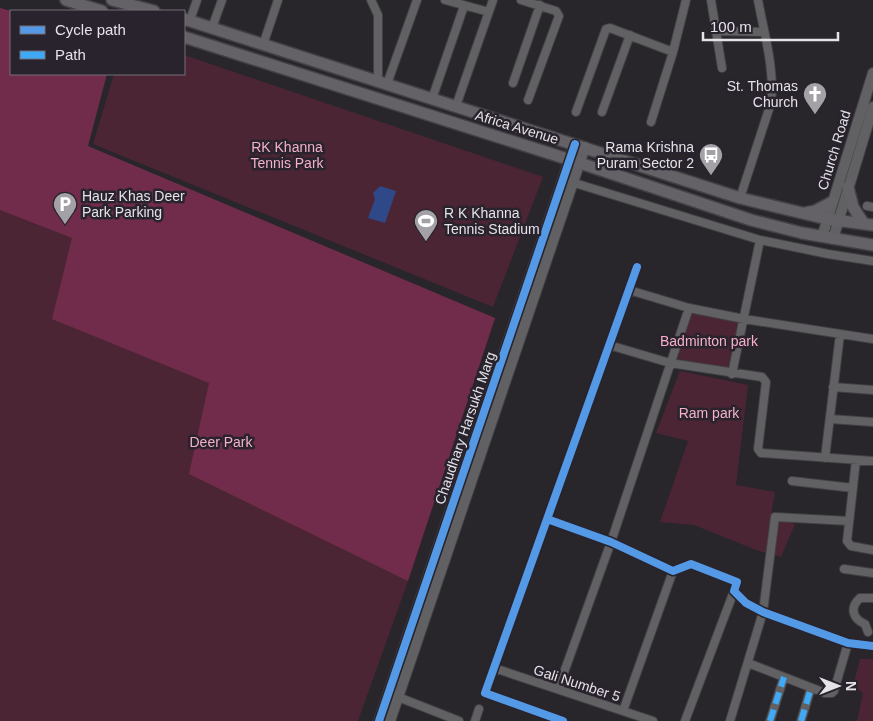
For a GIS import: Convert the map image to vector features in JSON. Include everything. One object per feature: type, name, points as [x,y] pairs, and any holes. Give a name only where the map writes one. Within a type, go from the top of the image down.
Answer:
[{"type":"main road","points":[[66,0],[99,10]]},
{"type":"main road","points":[[118,1],[150,10]]},
{"type":"main road","name":"Africa Avenue","points":[[187,20],[740,198],[832,220],[869,224]]},
{"type":"main road","name":"Africa Avenue","points":[[185,37],[569,159],[751,220],[827,238],[873,245]]},
{"type":"main road","points":[[512,124],[526,122],[586,140],[616,150],[626,156],[629,162]]},
{"type":"main road","points":[[848,187],[853,207],[869,224]]},
{"type":"main road","points":[[804,213],[815,211],[832,202]]},
{"type":"street","points":[[187,20],[197,0]]},
{"type":"street","points":[[212,28],[222,0]]},
{"type":"street","points":[[262,44],[278,0]]},
{"type":"street","points":[[371,0],[378,15],[382,82]]},
{"type":"street","points":[[382,82],[417,0]]},
{"type":"street","points":[[445,0],[489,12]]},
{"type":"street","points":[[456,106],[493,0]]},
{"type":"street","points":[[521,0],[556,11],[559,19],[528,100]]},
{"type":"street","points":[[651,122],[673,52],[686,0]]},
{"type":"street","points":[[711,0],[722,68]]},
{"type":"street","points":[[740,198],[771,103],[772,78],[758,0]]},
{"type":"street","points":[[512,83],[540,5]]},
{"type":"street","points":[[432,99],[464,6]]},
{"type":"street","points":[[576,112],[605,30],[610,28],[673,52]]},
{"type":"street","points":[[716,31],[764,32]]},
{"type":"street","points":[[602,112],[630,35]]},
{"type":"street","name":"Church Road","points":[[832,220],[832,202],[873,73]]},
{"type":"street","name":"Church Road","points":[[827,238],[832,220],[848,187],[873,107]]},
{"type":"street","name":"Chaudhary Harsukh Marg","points":[[512,359],[562,179],[569,159],[580,145]]},
{"type":"street","name":"Chaudhary Harsukh Marg","points":[[379,721],[393,695],[440,567],[580,163],[580,145]]},
{"type":"street","points":[[562,179],[760,240],[873,261]]},
{"type":"street","points":[[732,374],[760,240]]},
{"type":"street","points":[[563,721],[485,692],[637,267]]},
{"type":"street","points":[[629,290],[689,308],[744,319],[873,339]]},
{"type":"street","points":[[558,689],[611,542],[689,308]]},
{"type":"street","points":[[825,458],[840,334]]},
{"type":"street","points":[[609,345],[670,363],[760,377],[766,382],[758,449],[761,453],[873,462]]},
{"type":"street","points":[[833,387],[873,390]]},
{"type":"street","points":[[830,419],[873,422]]},
{"type":"street","points":[[856,460],[847,541],[849,545],[873,550]]},
{"type":"street","points":[[792,481],[853,488]]},
{"type":"street","points":[[730,721],[763,612],[775,517],[849,521]]},
{"type":"street","points":[[547,519],[611,542],[673,571],[691,564],[737,582],[685,721]]},
{"type":"street","points":[[844,570],[873,573]]},
{"type":"street","points":[[623,711],[673,571]]},
{"type":"street","points":[[734,591],[746,603],[763,612],[848,643],[873,646]]},
{"type":"street","points":[[868,632],[865,624],[856,619],[854,614],[857,601],[860,598],[873,598]]},
{"type":"street","points":[[748,663],[825,693],[832,693],[848,643]]},
{"type":"street","name":"Gali Number 5","points":[[494,668],[650,721]]},
{"type":"street","points":[[770,721],[784,677]]},
{"type":"street","points":[[801,721],[811,688]]},
{"type":"street","points":[[393,695],[459,721]]},
{"type":"street","name":"Chaudhary Harsukh Marg","points":[[390,721],[393,695]]},
{"type":"street","points":[[475,721],[479,710]]},
{"type":"green space","points":[[0,8],[10,11],[10,75],[107,75],[88,146],[495,318],[408,581],[189,474],[209,383],[52,319],[72,238],[0,210]]},
{"type":"green space","name":"R K Khanna Tennis Stadium","points":[[185,55],[543,177],[493,307],[93,144],[114,75],[185,75]]},
{"type":"green space","name":"Deer Park","points":[[0,210],[72,237],[495,318],[408,581],[358,721],[0,721]]},
{"type":"green space","name":"Badminton park","points":[[690,312],[739,323],[730,371],[675,358]]},
{"type":"green space","name":"Ram park","points":[[680,371],[748,385],[736,485],[775,492],[771,515],[795,524],[781,557],[756,550],[694,525],[660,522],[688,441],[656,433]]},
{"type":"green space","points":[[860,659],[873,659],[873,721],[857,721],[863,693],[853,686]]},
{"type":"water","points":[[380,186],[396,191],[385,223],[368,218],[375,199],[373,193]]},
{"type":"marked path","points":[[770,721],[784,677]]},
{"type":"marked path","points":[[801,721],[811,688]]},
{"type":"cycle path","points":[[379,721],[575,144]]},
{"type":"cycle path","points":[[563,721],[485,693],[637,267]]},
{"type":"cycle path","points":[[547,519],[611,542],[673,571],[691,564],[737,582],[734,591],[746,603],[763,612],[848,643],[873,646]]},
{"type":"place","name":"St. Thomas Church","points":[[815,115]]},
{"type":"place","name":"Rama Krishna Puram Sector 2","points":[[711,176]]},
{"type":"place","name":"Hauz Khas Deer Park Parking","points":[[65,225]]},
{"type":"place","name":"R K Khanna Tennis Stadium","points":[[426,242]]},
{"type":"park label","name":"RK Khanna Tennis Park","points":[[287,156]]}]
